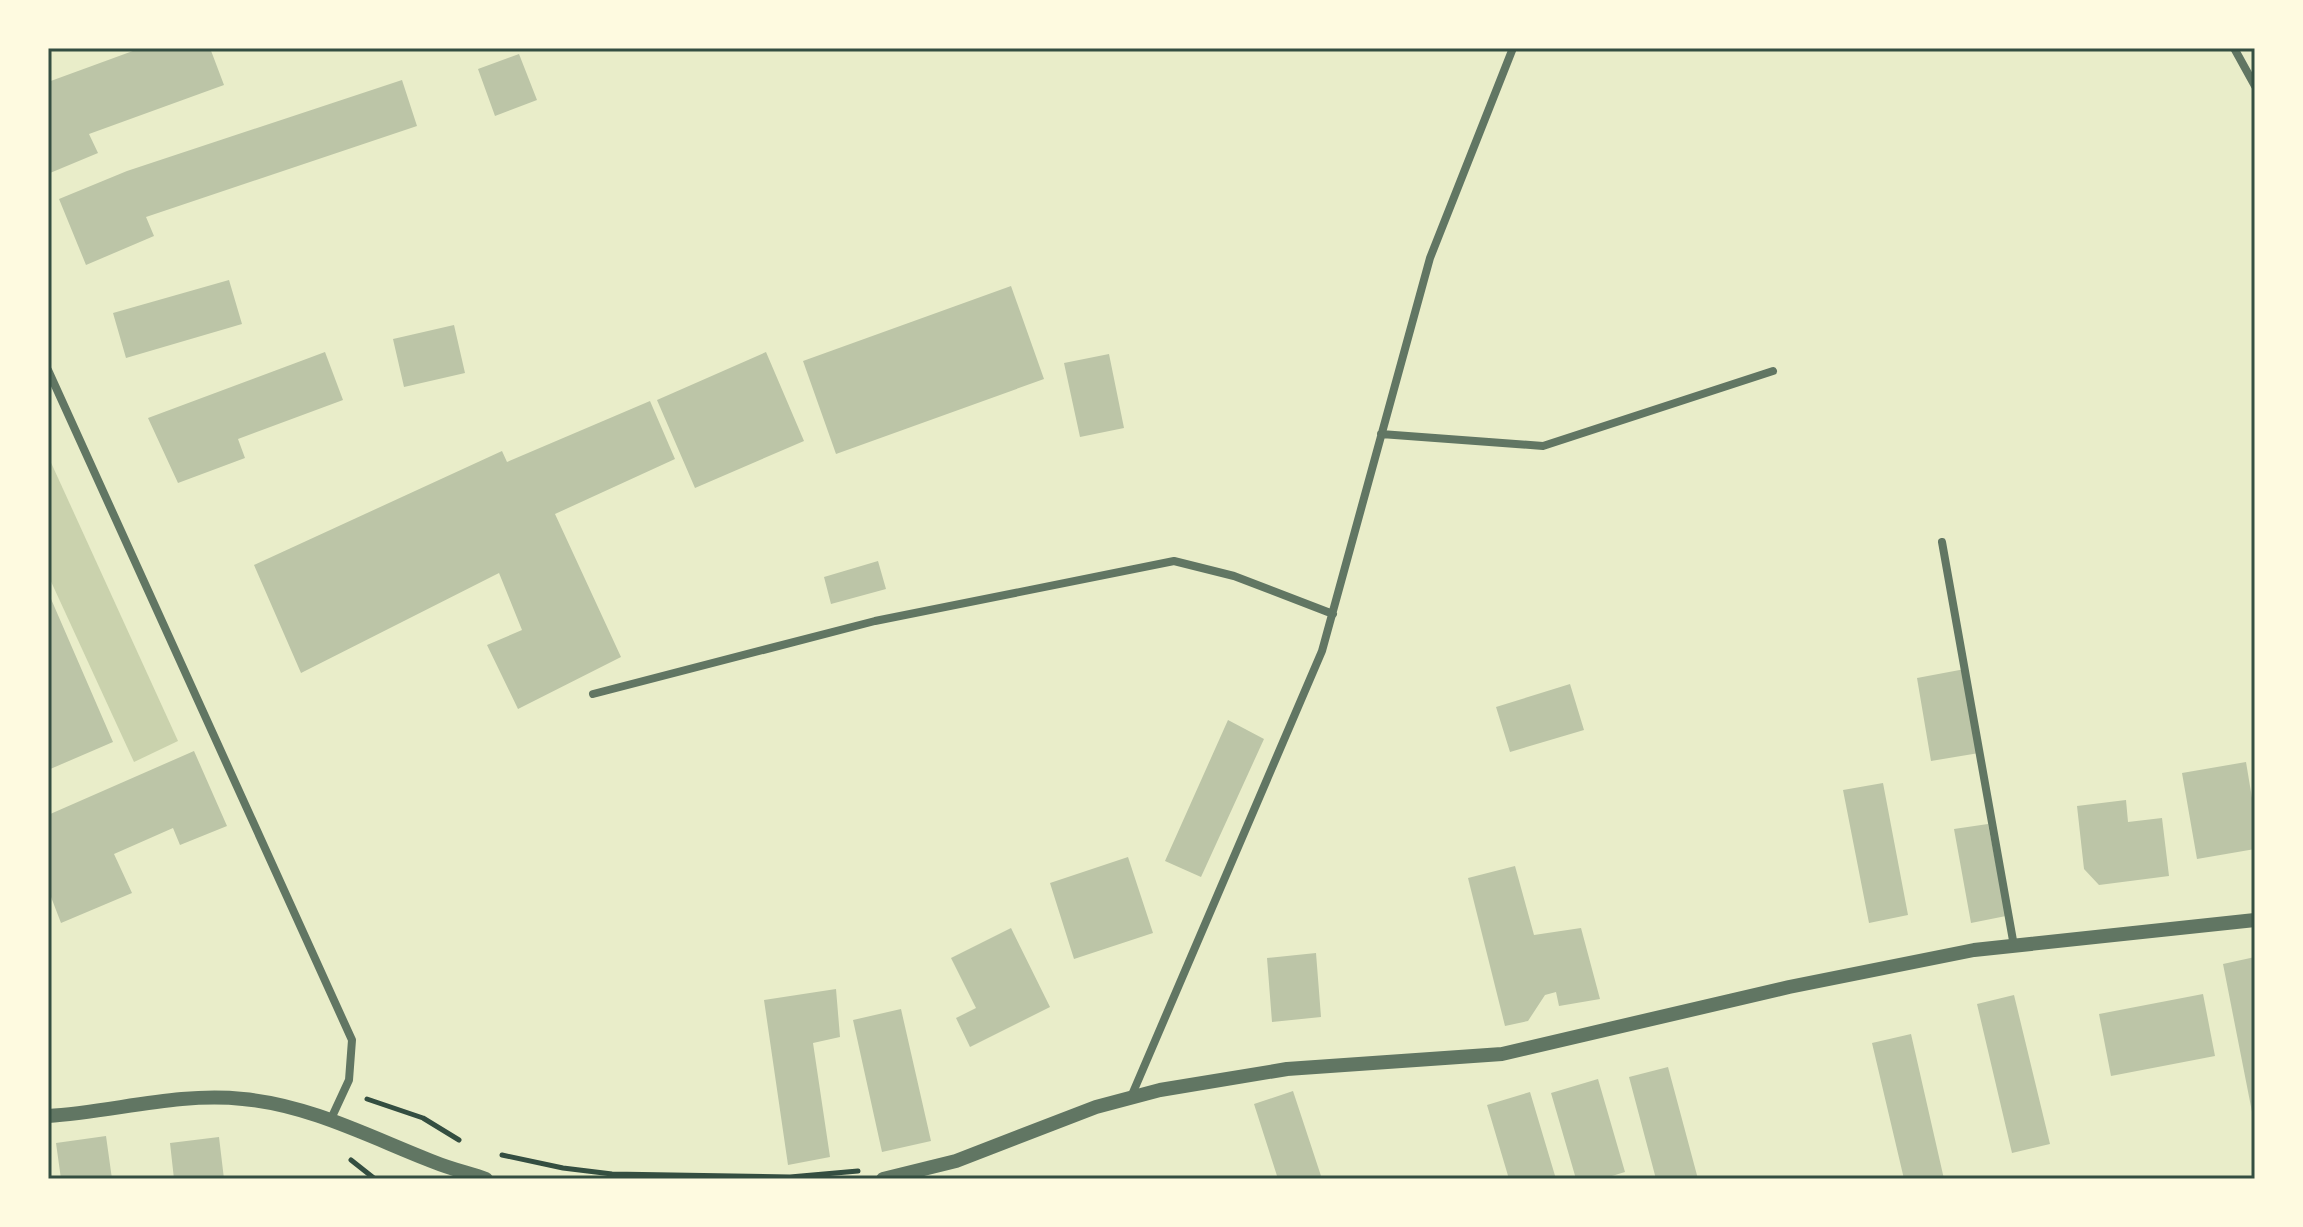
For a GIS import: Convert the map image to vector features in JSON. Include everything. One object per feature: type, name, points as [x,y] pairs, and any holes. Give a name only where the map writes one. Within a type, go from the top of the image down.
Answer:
[{"type":"street","points":[[1131,1097],[1322,651],[1430,258],[1513,48]]},
{"type":"street","points":[[2234,48],[2255,86]]},
{"type":"street","points":[[48,370],[352,1040],[349,1080],[330,1121]]},
{"type":"street","points":[[1381,434],[1543,446],[1773,371]]},
{"type":"street","points":[[1942,542],[2014,946]]},
{"type":"street","points":[[593,694],[875,621],[1174,561],[1234,576],[1333,614]]},
{"type":"street","points":[[925,1179],[956,1161],[1096,1107],[1160,1090],[1287,1069],[1502,1054],[1789,987],[1974,950],[2255,920]]},
{"type":"street","points":[[48,1116],[205,1097],[243,1099],[283,1105],[384,1140],[435,1163],[486,1179]]},
{"type":"street","points":[[877,1174],[956,1161]]},
{"type":"path","points":[[344,1091],[423,1118],[466,1145]]},
{"type":"path","points":[[340,1152],[375,1179]]},
{"type":"path","points":[[495,1154],[612,1174],[790,1177],[877,1174]]},
{"type":"green space","points":[[48,456],[178,741],[134,762],[48,575]]},
{"type":"building","points":[[141,48],[210,48],[224,85],[89,134],[98,153],[50,173],[48,82]]},
{"type":"building","points":[[519,54],[537,100],[495,116],[478,69]]},
{"type":"building","points":[[402,80],[417,126],[146,217],[154,236],[86,265],[59,199],[127,171]]},
{"type":"building","points":[[229,280],[242,324],[126,358],[113,313]]},
{"type":"building","points":[[1011,286],[1044,379],[836,454],[803,361]]},
{"type":"building","points":[[454,325],[465,373],[404,387],[393,339]]},
{"type":"building","points":[[325,352],[343,400],[238,439],[245,458],[178,483],[148,418]]},
{"type":"building","points":[[766,352],[804,441],[695,488],[657,400]]},
{"type":"building","points":[[1109,354],[1124,428],[1080,437],[1064,363]]},
{"type":"building","points":[[650,401],[675,459],[555,514],[621,657],[518,709],[487,645],[522,630],[499,573],[301,673],[254,565],[502,451],[507,462]]},
{"type":"building","points":[[878,561],[886,589],[831,604],[824,577]]},
{"type":"building","points":[[48,592],[113,742],[48,770]]},
{"type":"building","points":[[1965,669],[1979,753],[1931,761],[1917,678]]},
{"type":"building","points":[[1570,684],[1584,730],[1510,752],[1496,707]]},
{"type":"building","points":[[1228,720],[1264,739],[1201,877],[1165,861]]},
{"type":"building","points":[[194,751],[227,826],[180,845],[173,828],[114,854],[132,893],[61,923],[48,889],[48,815]]},
{"type":"building","points":[[2246,762],[2255,816],[2255,849],[2197,859],[2182,773]]},
{"type":"building","points":[[1883,783],[1908,915],[1869,923],[1843,790]]},
{"type":"building","points":[[2126,800],[2128,822],[2162,818],[2169,876],[2099,885],[2084,869],[2077,806]]},
{"type":"building","points":[[1988,824],[2006,916],[1971,923],[1954,829]]},
{"type":"building","points":[[1128,857],[1153,933],[1074,959],[1050,883]]},
{"type":"building","points":[[1515,866],[1534,935],[1581,928],[1600,999],[1559,1006],[1556,992],[1545,995],[1528,1021],[1505,1026],[1468,878]]},
{"type":"building","points":[[1011,928],[1050,1007],[970,1047],[956,1018],[976,1008],[951,958]]},
{"type":"building","points":[[1316,953],[1321,1017],[1272,1022],[1267,958]]},
{"type":"building","points":[[2255,957],[2255,1122],[2254,1122],[2223,964]]},
{"type":"building","points":[[836,989],[840,1037],[813,1043],[830,1157],[788,1165],[764,1000]]},
{"type":"building","points":[[2203,994],[2215,1056],[2111,1076],[2099,1014]]},
{"type":"building","points":[[2014,995],[2050,1144],[2012,1153],[1977,1004]]},
{"type":"building","points":[[901,1009],[931,1141],[882,1152],[853,1020]]},
{"type":"building","points":[[1911,1034],[1944,1179],[1904,1179],[1872,1043]]},
{"type":"building","points":[[1668,1067],[1698,1179],[1656,1179],[1629,1077]]},
{"type":"building","points":[[1598,1079],[1625,1172],[1602,1179],[1576,1179],[1551,1093]]},
{"type":"building","points":[[1293,1091],[1322,1179],[1278,1179],[1254,1104]]},
{"type":"building","points":[[1530,1092],[1556,1179],[1509,1179],[1487,1105]]},
{"type":"building","points":[[106,1136],[112,1179],[61,1179],[56,1143]]},
{"type":"building","points":[[219,1137],[224,1179],[174,1179],[170,1143]]}]
